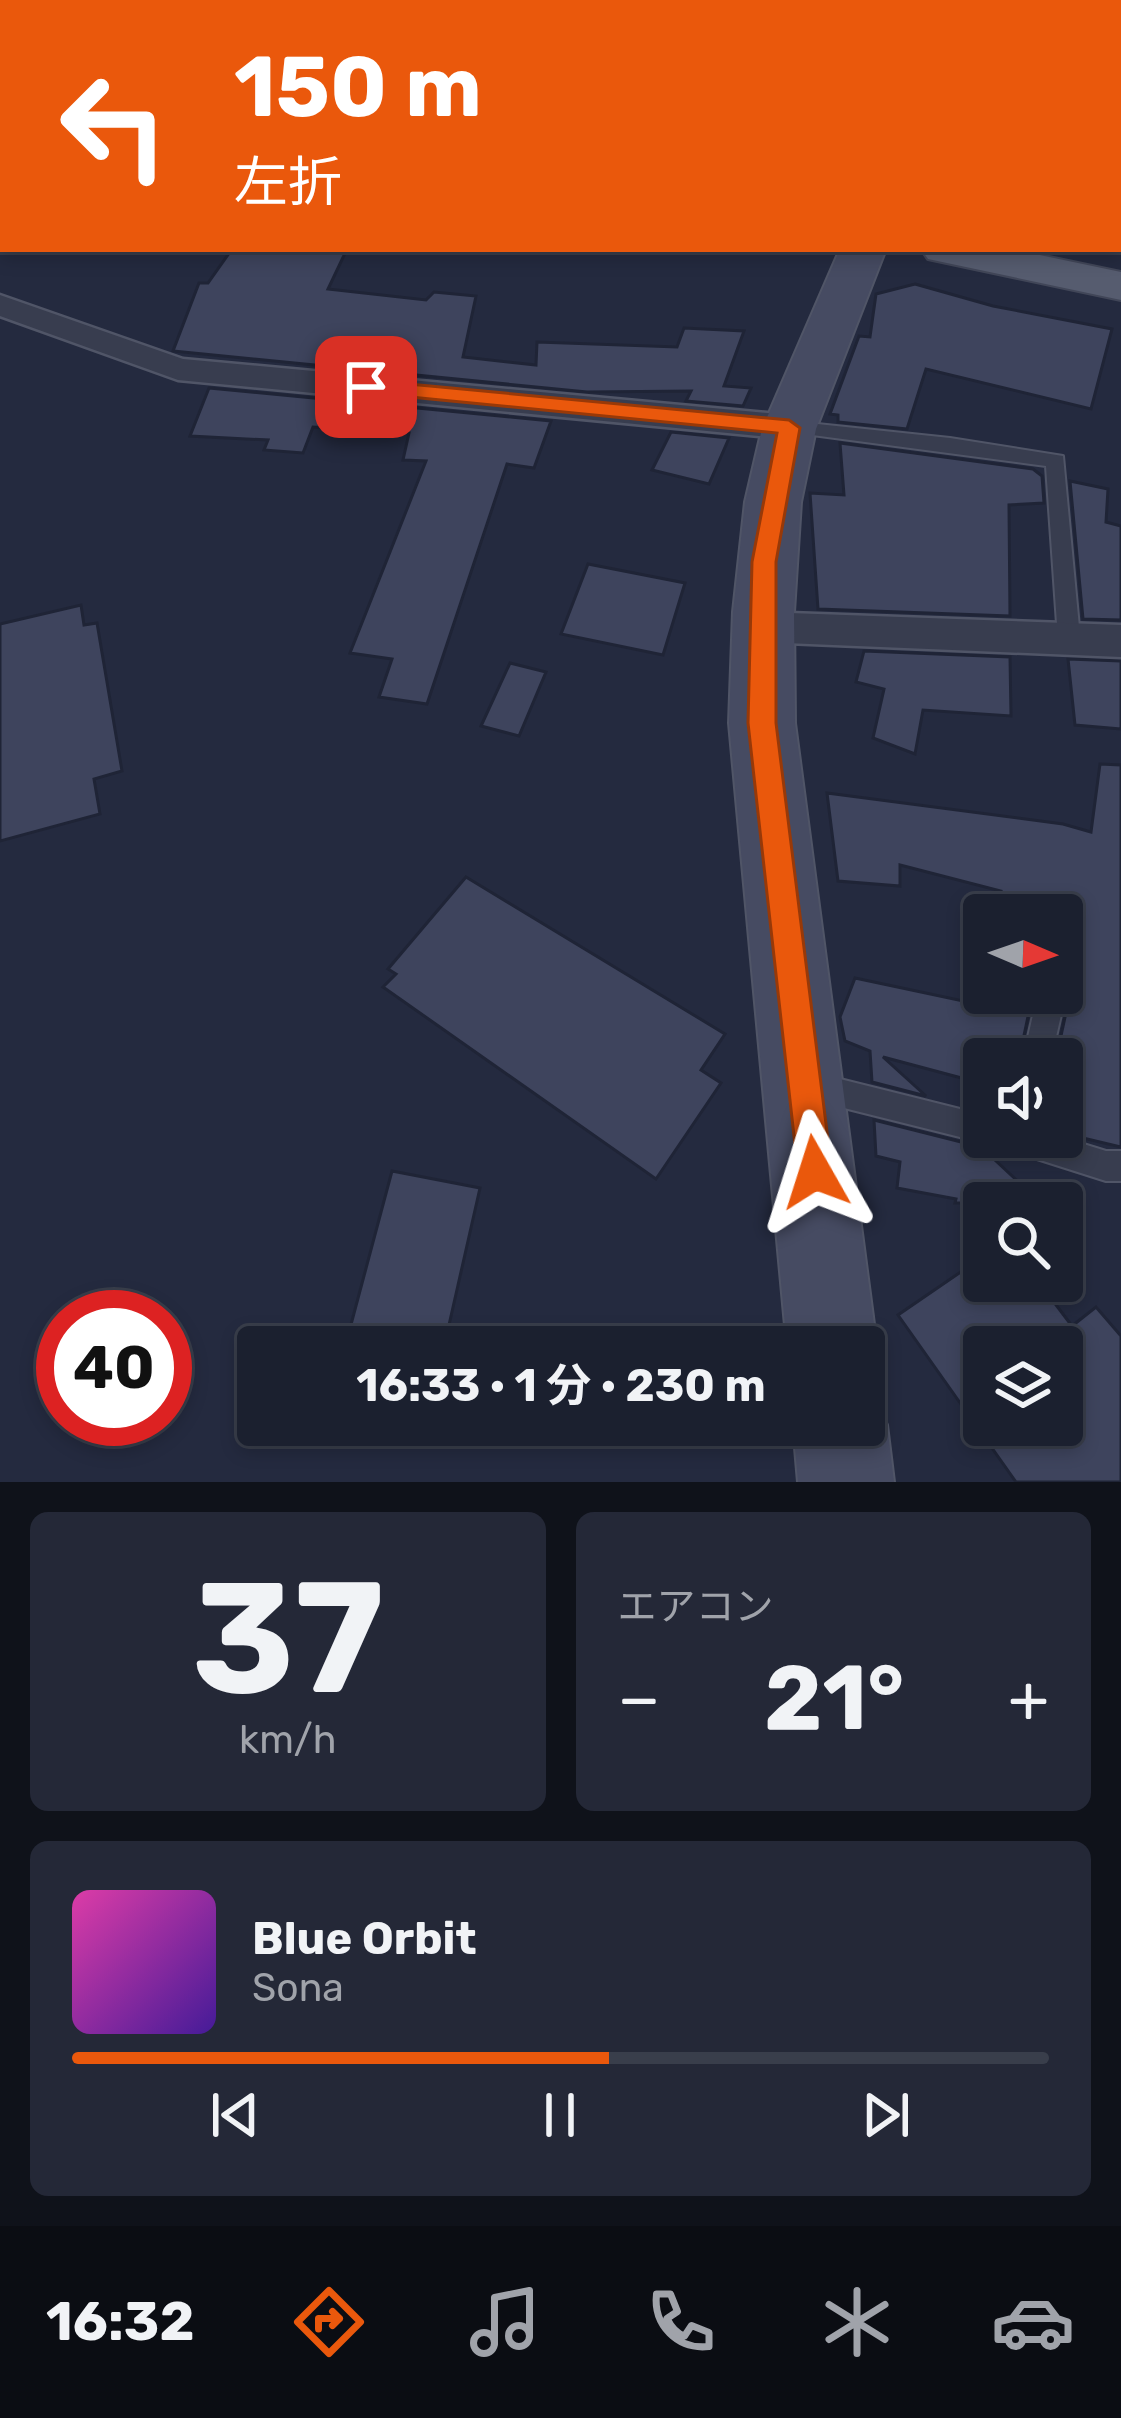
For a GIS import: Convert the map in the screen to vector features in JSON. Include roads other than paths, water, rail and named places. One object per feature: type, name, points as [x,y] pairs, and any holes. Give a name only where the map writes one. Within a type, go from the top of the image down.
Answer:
[{"type":"main road","points":[[958,252],[1121,286]]},
{"type":"street","points":[[830,1326],[762,723],[762,627],[764,562],[789,428],[862,252]]},
{"type":"street","points":[[0,305],[178,369],[789,428]]},
{"type":"street","points":[[762,627],[1121,641]]},
{"type":"street","points":[[842,1446],[846,1482]]},
{"type":"lane","points":[[789,428],[950,444],[1056,461],[1069,638]]},
{"type":"lane","points":[[806,1084],[963,1124]]},
{"type":"lane","points":[[1082,1158],[1121,1166]]}]
